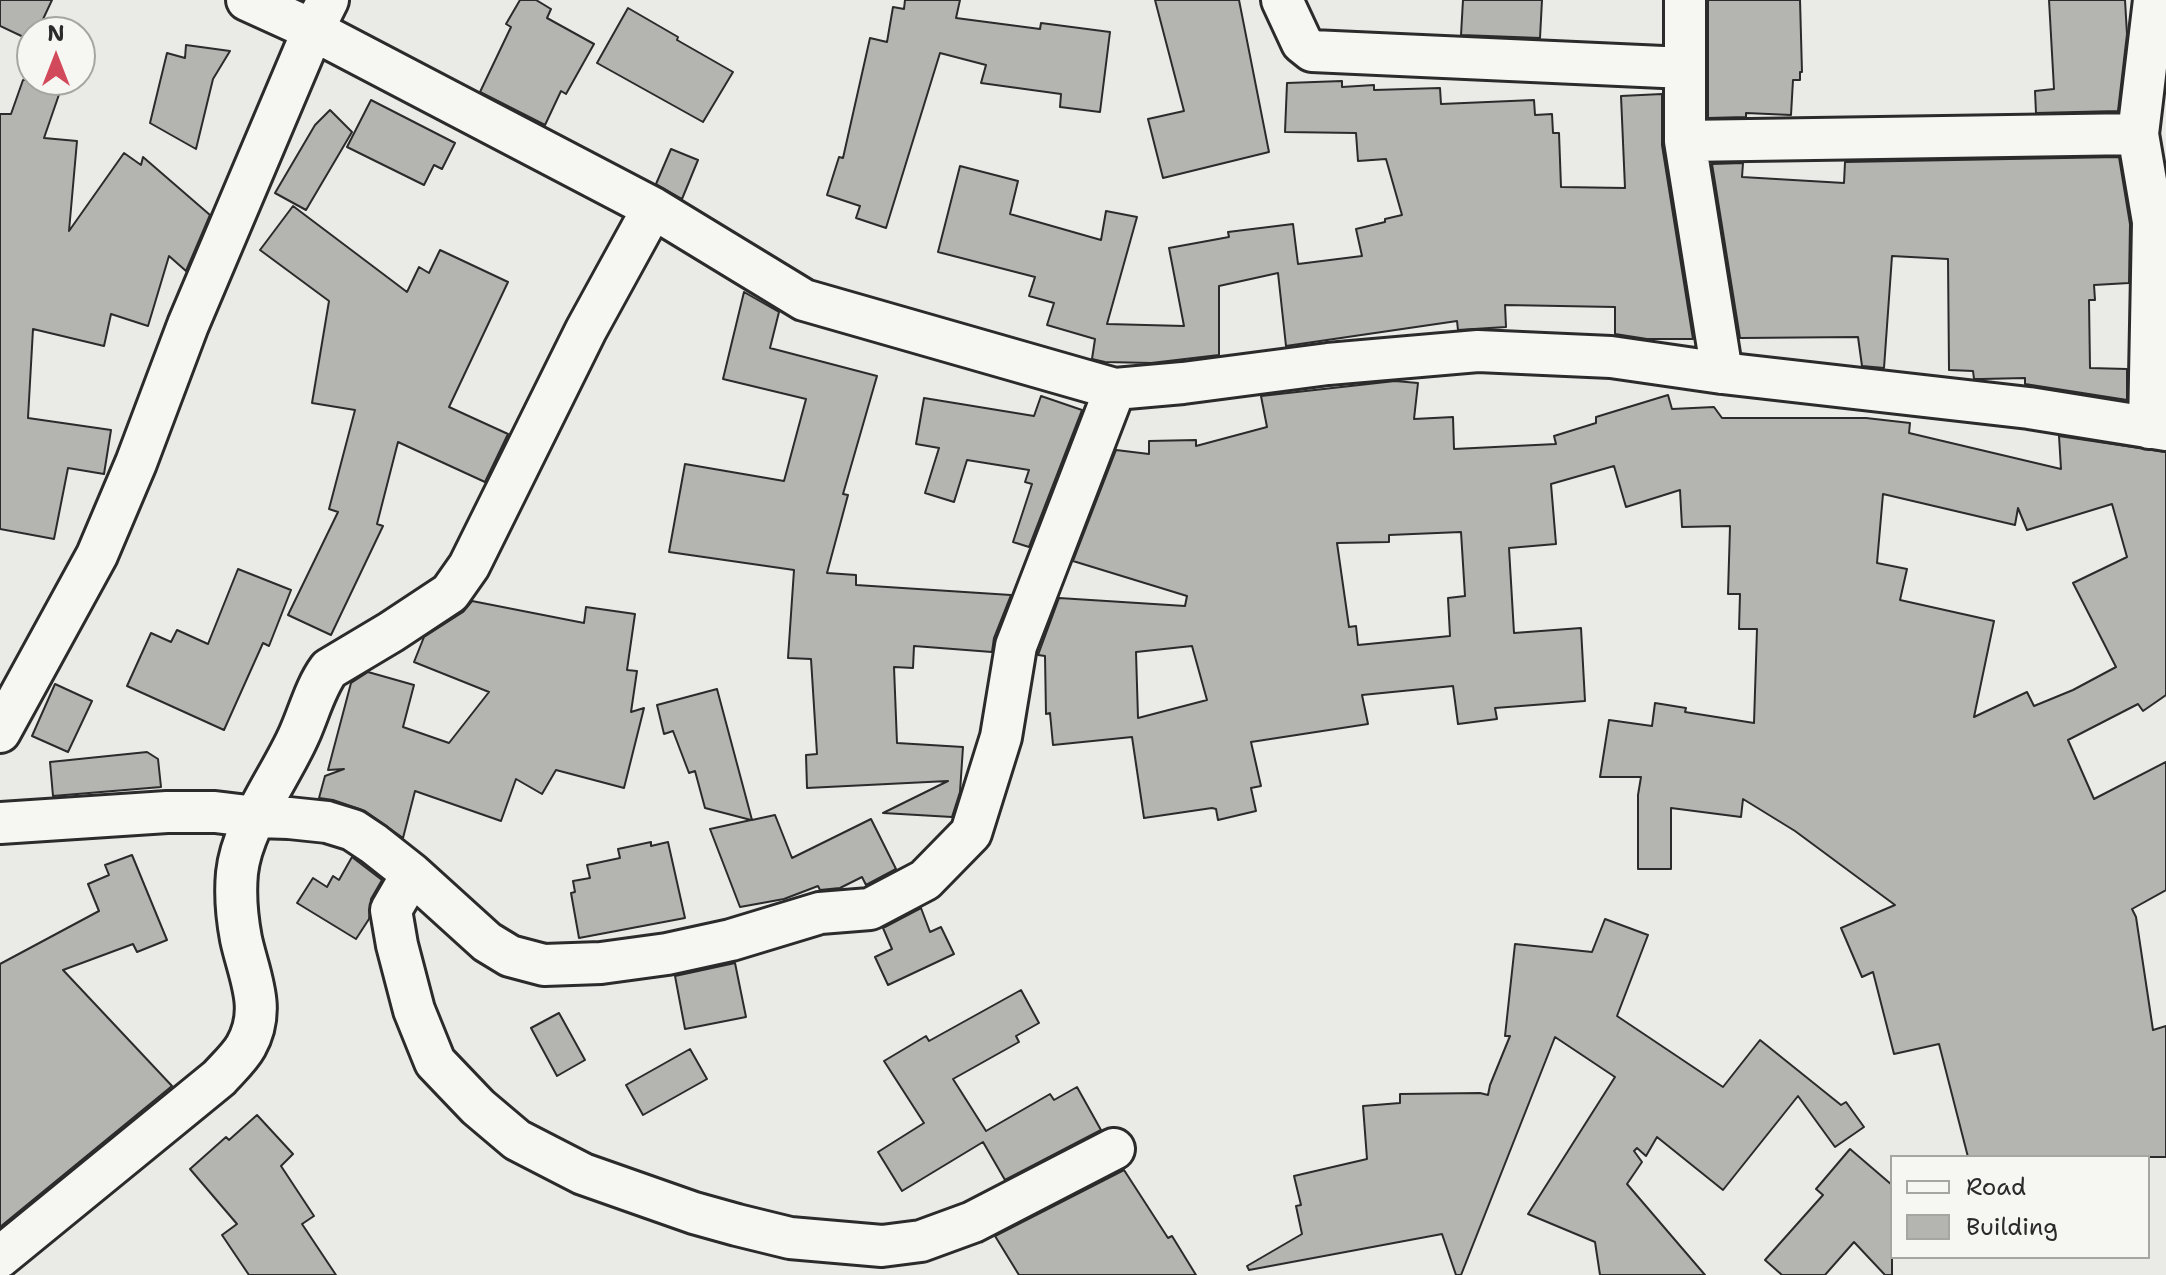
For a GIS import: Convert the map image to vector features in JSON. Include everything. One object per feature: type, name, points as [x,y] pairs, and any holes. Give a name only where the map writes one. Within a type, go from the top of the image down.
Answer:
[{"type":"street","points":[[247,0],[320,15],[653,208],[804,300],[1115,389],[1328,364],[1478,351],[1611,357],[1722,373],[2029,408],[2157,429],[2153,222],[2138,134],[2154,0]]},
{"type":"street","points":[[1282,0],[1302,43],[1312,51],[1685,68]]},
{"type":"street","points":[[1685,0],[1685,141],[1722,373]]},
{"type":"street","points":[[0,732],[97,555],[194,310],[320,15]]},
{"type":"street","points":[[1685,141],[2138,134]]},
{"type":"street","points":[[0,1257],[219,1078],[247,1045],[257,1013],[237,910],[240,852],[292,749],[323,678],[329,669],[450,593],[469,566],[586,330],[653,208]]},
{"type":"street","points":[[0,823],[167,812],[215,812],[327,822],[353,830],[374,844],[487,942],[510,956],[544,965],[601,963],[667,954],[731,940],[820,913],[870,909],[925,880],[971,833],[1001,737],[1016,646],[1115,389]]},
{"type":"street","points":[[412,874],[391,910],[414,1010],[435,1062],[478,1107],[517,1140],[583,1174],[694,1213],[790,1238],[882,1246],[921,1241],[973,1222],[1114,1149]]},
{"type":"building","points":[[0,0],[52,0],[44,16],[16,16],[16,34],[0,26]]},
{"type":"building","points":[[520,0],[536,0],[551,9],[547,18],[594,44],[566,94],[561,91],[545,125],[480,92],[511,27],[506,24]]},
{"type":"building","points":[[905,0],[960,0],[956,18],[1040,29],[1041,23],[1110,32],[1100,112],[1060,107],[1061,94],[981,83],[986,65],[940,53],[886,228],[856,218],[860,206],[827,195],[839,157],[843,158],[870,38],[887,42],[893,7],[904,9]]},
{"type":"building","points":[[1155,0],[1239,0],[1269,152],[1163,178],[1148,119],[1184,111]]},
{"type":"building","points":[[1463,0],[1542,0],[1540,38],[1461,35]]},
{"type":"building","points":[[1708,0],[1800,0],[1802,72],[1800,80],[1793,80],[1791,115],[1746,113],[1746,117],[1708,118]]},
{"type":"building","points":[[2049,0],[2125,0],[2127,34],[2118,111],[2036,113],[2035,91],[2054,89]]},
{"type":"building","points":[[628,8],[733,72],[703,122],[597,63]]},
{"type":"building","points":[[186,45],[230,51],[213,79],[196,149],[150,123],[167,53],[185,58]]},
{"type":"building","points":[[1342,81],[1342,87],[1374,85],[1374,90],[1440,88],[1441,104],[1534,100],[1535,115],[1552,114],[1553,133],[1559,133],[1561,187],[1625,188],[1621,96],[1662,94],[1662,145],[1693,339],[1647,339],[1615,334],[1615,307],[1505,305],[1506,327],[1458,330],[1457,321],[1286,346],[1278,273],[1219,286],[1219,355],[1151,363],[1105,362],[1092,359],[1095,339],[1047,325],[1054,303],[1029,296],[1035,277],[938,252],[960,166],[1018,181],[1010,214],[1101,240],[1106,211],[1137,217],[1107,324],[1184,326],[1169,248],[1229,237],[1228,232],[1293,224],[1298,264],[1362,256],[1356,229],[1402,215],[1386,159],[1358,161],[1356,133],[1285,132],[1287,83]]},
{"type":"building","points":[[17,96],[58,96],[44,138],[77,141],[69,231],[124,153],[141,165],[143,157],[210,215],[186,271],[169,256],[148,326],[111,314],[104,346],[33,329],[28,418],[111,430],[104,474],[68,468],[54,539],[0,529],[0,114],[11,114]]},
{"type":"building","points":[[371,100],[455,143],[442,169],[434,165],[424,185],[347,147]]},
{"type":"building","points":[[330,110],[352,132],[306,210],[275,193],[315,125]]},
{"type":"building","points":[[671,149],[698,160],[682,199],[656,184]]},
{"type":"building","points":[[2119,157],[2130,224],[2129,283],[2094,285],[2095,300],[2089,300],[2090,368],[2127,369],[2127,400],[2025,384],[2025,378],[1974,379],[1973,371],[1949,370],[1948,259],[1892,256],[1884,368],[1862,366],[1858,337],[1740,338],[1712,164],[1743,163],[1742,177],[1844,183],[1845,162]]},
{"type":"building","points":[[293,206],[407,292],[419,267],[429,273],[440,250],[508,282],[449,407],[508,434],[485,482],[398,442],[377,524],[383,526],[331,635],[288,615],[338,512],[329,509],[355,410],[312,403],[329,301],[260,250]]},
{"type":"building","points":[[744,292],[779,312],[770,348],[877,376],[843,494],[848,495],[827,573],[856,575],[856,585],[1011,595],[994,638],[992,652],[914,646],[913,668],[894,667],[897,743],[963,747],[960,792],[952,817],[883,813],[948,781],[807,788],[806,755],[817,754],[811,659],[788,658],[794,570],[669,552],[685,464],[784,481],[806,399],[723,379]]},
{"type":"building","points":[[1395,381],[1418,383],[1414,419],[1453,417],[1454,449],[1556,444],[1554,436],[1596,423],[1596,417],[1668,395],[1672,409],[1714,407],[1722,418],[1866,418],[1910,423],[1909,433],[2061,469],[2059,436],[2166,452],[2166,695],[2143,711],[2138,704],[2068,740],[2094,799],[2166,762],[2166,890],[2132,909],[2136,917],[2153,1030],[2166,1026],[2166,1157],[1967,1155],[1939,1044],[1894,1054],[1873,972],[1862,977],[1841,928],[1895,905],[1795,831],[1743,799],[1741,817],[1671,808],[1671,869],[1638,869],[1638,795],[1641,777],[1600,777],[1609,720],[1652,726],[1655,703],[1686,708],[1685,712],[1754,723],[1757,629],[1739,629],[1740,594],[1728,594],[1730,526],[1682,527],[1680,490],[1626,507],[1614,466],[1551,484],[1556,544],[1509,548],[1514,633],[1581,628],[1585,701],[1495,708],[1497,719],[1458,724],[1453,686],[1362,695],[1368,724],[1251,742],[1261,786],[1251,788],[1256,811],[1218,820],[1216,809],[1212,808],[1144,818],[1132,737],[1053,745],[1050,713],[1046,714],[1045,656],[1038,655],[1059,598],[1185,606],[1187,596],[1073,561],[1116,450],[1149,454],[1149,441],[1196,440],[1196,446],[1267,427],[1261,396]],"holes":[[[1883,494],[2015,525],[2018,508],[2027,530],[2112,504],[2127,557],[2073,583],[2116,667],[2034,706],[2027,692],[1974,717],[1994,621],[1900,600],[1907,569],[1877,563]],[[1461,532],[1465,596],[1448,598],[1450,636],[1358,645],[1356,626],[1349,627],[1337,543],[1389,542],[1389,535]],[[1192,646],[1207,700],[1138,718],[1136,652]]]},
{"type":"building","points":[[1041,396],[1082,410],[1029,547],[1013,542],[1032,484],[1025,482],[1029,470],[967,460],[954,502],[925,493],[939,448],[916,444],[924,398],[1034,416]]},
{"type":"building","points":[[238,569],[291,590],[269,646],[263,643],[224,730],[127,686],[151,633],[171,642],[177,630],[208,644]]},
{"type":"building","points":[[472,601],[584,623],[586,607],[635,614],[627,670],[637,671],[631,712],[644,708],[624,788],[556,770],[542,794],[516,779],[501,821],[415,791],[403,838],[365,811],[319,798],[325,776],[344,769],[328,770],[351,683],[368,672],[414,685],[403,727],[449,743],[489,692],[414,662],[424,637],[463,612]]},
{"type":"building","points":[[55,684],[92,701],[68,752],[32,736]]},
{"type":"building","points":[[717,689],[752,820],[775,815],[792,858],[871,819],[896,869],[866,885],[862,877],[840,888],[820,890],[818,886],[784,899],[740,907],[710,829],[751,820],[705,808],[695,771],[689,773],[673,731],[664,734],[657,705]]},
{"type":"building","points":[[147,752],[158,759],[161,787],[53,796],[50,762]]},
{"type":"building","points":[[651,842],[651,846],[668,842],[685,918],[579,938],[571,893],[575,892],[573,881],[590,878],[587,865],[620,858],[618,849]]},
{"type":"building","points":[[132,855],[167,940],[137,952],[133,944],[63,970],[172,1086],[0,1227],[0,964],[99,911],[88,884],[109,875],[105,865]]},
{"type":"building","points":[[352,857],[382,880],[371,899],[369,919],[356,939],[297,903],[313,878],[327,887],[333,876],[339,880]]},
{"type":"building","points":[[921,908],[930,932],[941,927],[954,954],[888,985],[875,957],[892,949],[883,928]]},
{"type":"building","points":[[1605,919],[1648,935],[1617,1016],[1723,1087],[1760,1040],[1841,1105],[1846,1102],[1864,1127],[1835,1147],[1798,1096],[1723,1190],[1657,1137],[1646,1156],[1637,1148],[1634,1151],[1642,1162],[1627,1184],[1705,1275],[1600,1275],[1595,1242],[1528,1214],[1615,1077],[1555,1037],[1461,1275],[1456,1275],[1442,1234],[1249,1270],[1247,1266],[1302,1234],[1296,1206],[1301,1205],[1294,1176],[1367,1159],[1363,1106],[1400,1103],[1400,1094],[1488,1095],[1510,1036],[1505,1036],[1515,944],[1592,952]]},
{"type":"building","points":[[735,963],[746,1017],[685,1029],[675,976]]},
{"type":"building","points":[[1021,990],[1039,1023],[1016,1036],[1019,1042],[953,1079],[986,1131],[1050,1094],[1054,1100],[1077,1087],[1101,1130],[1005,1180],[983,1142],[902,1191],[878,1152],[924,1123],[884,1061],[926,1036],[929,1041]]},
{"type":"building","points":[[559,1013],[585,1060],[557,1076],[531,1028]]},
{"type":"building","points":[[690,1049],[707,1079],[643,1115],[626,1085]]},
{"type":"building","points":[[257,1115],[293,1154],[281,1166],[314,1216],[302,1224],[336,1275],[249,1275],[222,1235],[237,1224],[190,1169]]},
{"type":"building","points":[[1850,1149],[1890,1183],[1892,1275],[1885,1275],[1854,1242],[1825,1275],[1782,1275],[1765,1260],[1823,1195],[1816,1189]]},
{"type":"building","points":[[1124,1170],[1196,1275],[1019,1275],[995,1236]]}]
